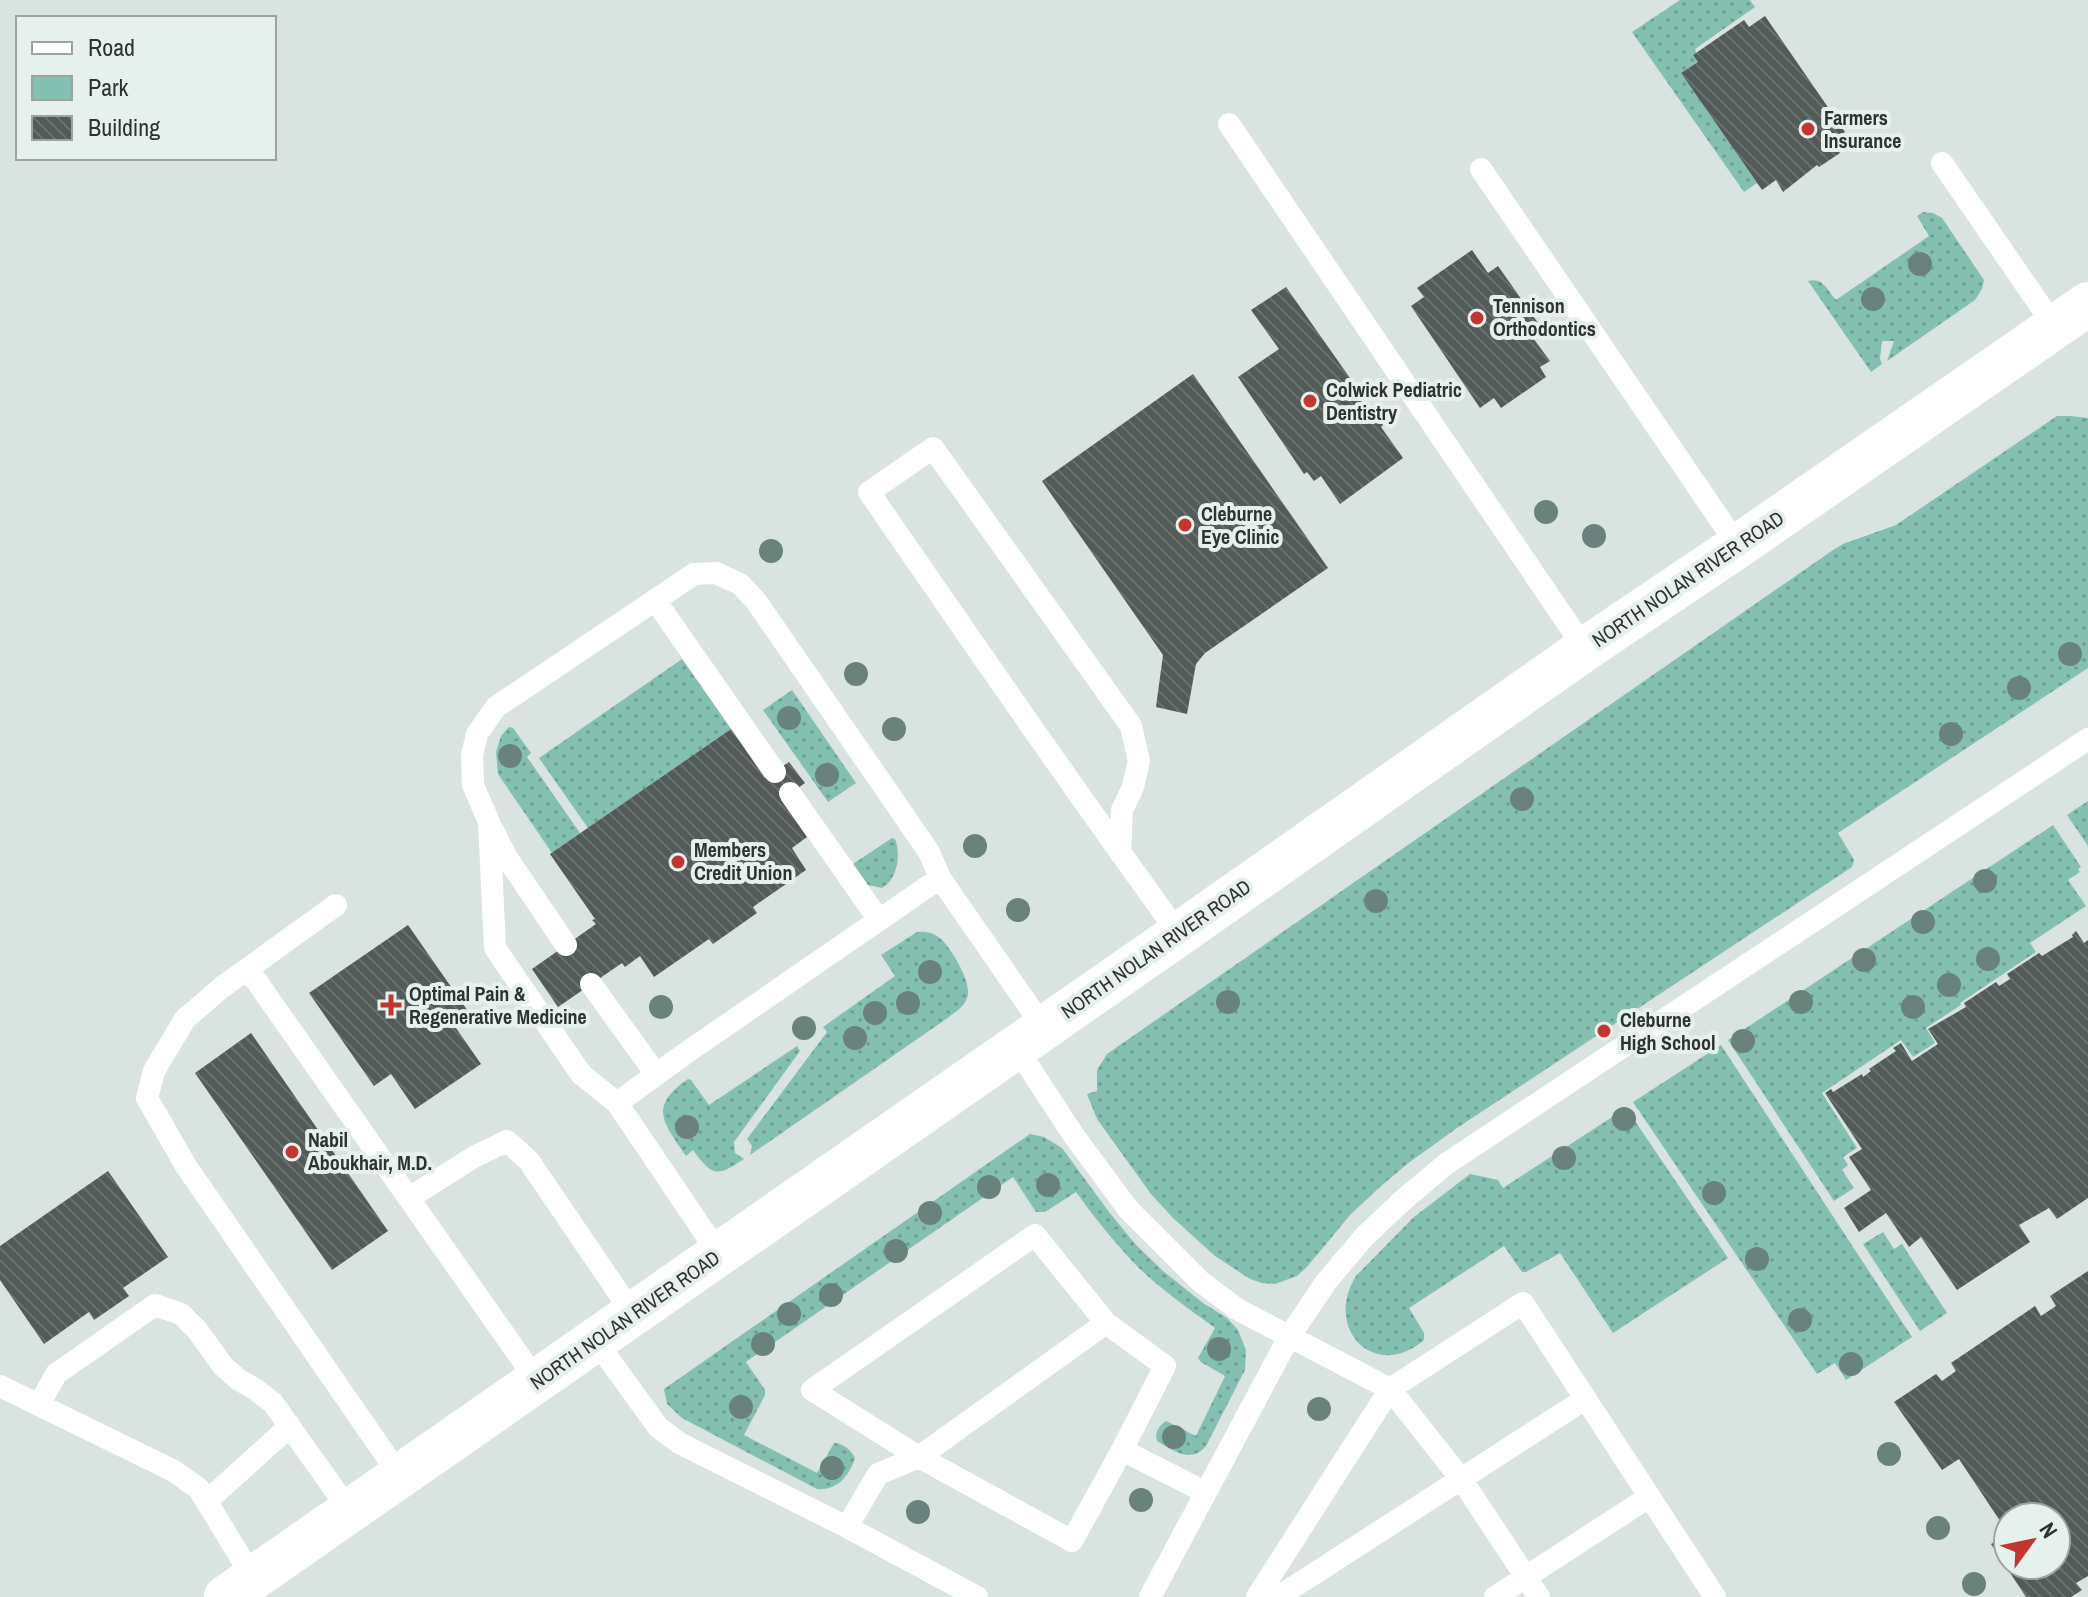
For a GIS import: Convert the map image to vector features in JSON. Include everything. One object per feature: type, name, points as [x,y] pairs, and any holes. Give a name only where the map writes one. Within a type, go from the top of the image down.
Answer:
[{"type":"main road","name":"NORTH NOLAN RIVER ROAD","points":[[240,1588],[1585,649],[2076,320]]},
{"type":"lane","points":[[1229,124],[1585,649]]},
{"type":"lane","points":[[1942,163],[2076,320]]},
{"type":"lane","points":[[1481,169],[1738,546]]},
{"type":"lane","points":[[1120,853],[1122,810],[1133,787],[1139,761],[1131,726],[933,448],[869,492],[1120,853],[1179,934]]},
{"type":"lane","points":[[566,945],[507,858],[473,785],[472,755],[477,734],[496,707],[694,574],[716,573],[740,584],[756,601],[929,852],[940,878],[1030,1038],[1101,1175],[1128,1209],[1200,1281],[1237,1309],[1390,1389],[1462,1480],[1539,1597]]},
{"type":"lane","points":[[655,600],[775,772]]},
{"type":"lane","points":[[1150,1597],[1289,1337],[1326,1282],[1364,1237],[1402,1201],[1446,1164],[2088,739]]},
{"type":"lane","points":[[790,793],[879,920]]},
{"type":"lane","points":[[489,822],[495,948],[581,1074],[617,1103],[719,1254]]},
{"type":"lane","points":[[617,1103],[940,878]]},
{"type":"lane","points":[[336,905],[221,988],[185,1019],[154,1071],[147,1098],[186,1166],[400,1476]]},
{"type":"lane","points":[[248,969],[537,1381]]},
{"type":"lane","points":[[591,984],[656,1074]]},
{"type":"lane","points":[[409,1198],[474,1157],[507,1141],[529,1161],[633,1314]]},
{"type":"lane","points":[[1035,1235],[1106,1323],[1165,1366],[1072,1541],[919,1457],[812,1390],[1035,1235]]},
{"type":"lane","points":[[1257,1597],[1390,1389],[1523,1303],[1710,1596]]},
{"type":"lane","points":[[39,1405],[56,1374],[155,1305],[181,1314],[223,1366],[273,1403],[349,1510]]},
{"type":"lane","points":[[847,1527],[878,1474],[919,1457],[1106,1323]]},
{"type":"lane","points":[[595,1340],[650,1417],[668,1435],[977,1597]]},
{"type":"lane","points":[[0,1386],[174,1471],[199,1489],[207,1501],[240,1588]]},
{"type":"lane","points":[[1278,1597],[1585,1399]]},
{"type":"lane","points":[[207,1501],[290,1426]]},
{"type":"lane","points":[[1122,1450],[1205,1492]]},
{"type":"lane","points":[[1495,1597],[1649,1497]]},
{"type":"green space","points":[[1680,0],[1750,0],[1755,7],[1695,49],[1693,55],[1698,62],[1681,73],[1757,183],[1744,192],[1632,32]]},
{"type":"green space","points":[[1923,212],[1942,218],[1984,280],[1982,289],[1975,300],[1887,361],[1894,341],[1882,341],[1882,364],[1871,372],[1808,281],[1821,283],[1836,300],[1929,236],[1917,216]]},
{"type":"green space","points":[[2057,416],[2088,418],[2088,668],[1838,833],[1853,858],[1852,867],[1407,1164],[1350,1215],[1297,1276],[1275,1284],[1250,1279],[1215,1256],[1151,1194],[1097,1119],[1087,1094],[1097,1091],[1097,1070],[1107,1054],[1833,550],[1896,525]]},
{"type":"green space","points":[[682,659],[731,729],[588,828],[539,758]]},
{"type":"green space","points":[[792,690],[856,783],[828,802],[763,710]]},
{"type":"green space","points":[[509,727],[513,728],[531,753],[527,757],[580,833],[552,853],[498,774],[496,752],[501,736]]},
{"type":"green space","points":[[2088,801],[2088,846],[2067,815]]},
{"type":"green space","points":[[2053,825],[2081,867],[2078,869],[2080,872],[2068,880],[2086,906],[2030,943],[2036,952],[1926,1028],[1935,1043],[1913,1057],[1901,1040],[1822,1093],[1857,1148],[1843,1157],[1848,1165],[1842,1170],[1854,1188],[1834,1201],[1728,1040]]},
{"type":"green space","points":[[892,838],[898,852],[892,878],[882,888],[868,885],[853,864]]},
{"type":"green space","points":[[917,932],[936,936],[951,951],[967,984],[964,1004],[750,1155],[752,1146],[747,1139],[827,1032],[823,1027],[895,976],[881,955]]},
{"type":"green space","points":[[1721,1045],[1912,1337],[1846,1380],[1835,1363],[1817,1374],[1633,1102]]},
{"type":"green space","points":[[797,1046],[800,1051],[734,1142],[735,1153],[744,1159],[727,1169],[716,1171],[693,1150],[686,1156],[663,1115],[668,1098],[675,1089],[691,1080],[709,1105]]},
{"type":"green space","points":[[1626,1108],[1728,1258],[1613,1333],[1560,1253],[1522,1272],[1504,1246],[1409,1308],[1424,1333],[1424,1340],[1406,1351],[1388,1355],[1372,1352],[1359,1344],[1350,1331],[1346,1314],[1347,1296],[1356,1276],[1414,1217],[1470,1174],[1498,1180],[1503,1188]]},
{"type":"green space","points":[[1030,1134],[1044,1137],[1062,1148],[1136,1245],[1163,1271],[1227,1318],[1238,1330],[1246,1350],[1245,1370],[1206,1446],[1200,1451],[1182,1454],[1157,1441],[1156,1435],[1166,1421],[1196,1436],[1225,1376],[1198,1358],[1215,1328],[1136,1265],[1076,1192],[1045,1212],[1036,1212],[1013,1177],[746,1362],[765,1390],[765,1395],[744,1435],[817,1473],[834,1443],[844,1446],[855,1458],[846,1476],[836,1485],[817,1489],[682,1418],[667,1404],[664,1389]]},
{"type":"green space","points":[[1883,1232],[1894,1249],[1902,1244],[1947,1313],[1920,1331],[1863,1244]]},
{"type":"building","points":[[1765,16],[1845,132],[1832,141],[1840,153],[1819,167],[1817,165],[1783,192],[1776,180],[1762,190],[1681,73],[1698,62],[1693,55],[1744,20],[1749,27]]},
{"type":"building","name":"Tennison Orthodontics","points":[[1472,250],[1488,273],[1498,266],[1543,330],[1533,338],[1550,361],[1540,367],[1546,377],[1501,408],[1494,398],[1480,408],[1411,306],[1424,297],[1417,288]]},
{"type":"building","name":"Colwick Pediatric Dentistry","points":[[1286,287],[1403,458],[1340,504],[1321,476],[1314,481],[1307,472],[1304,474],[1238,377],[1279,349],[1251,310]]},
{"type":"building","name":"Cleburne Eye Clinic","points":[[1193,374],[1328,568],[1205,653],[1196,664],[1187,714],[1156,707],[1163,655],[1042,481]]},
{"type":"building","name":"Members Credit Union","points":[[731,729],[765,778],[789,762],[805,783],[781,800],[807,837],[792,848],[806,870],[753,907],[757,913],[713,944],[709,939],[654,977],[640,956],[625,967],[622,963],[558,1007],[532,969],[596,924],[550,854]]},
{"type":"building","name":"Optimal Pain & Regenerative Medicine","points":[[408,925],[472,1017],[456,1028],[481,1064],[415,1109],[391,1074],[374,1086],[309,993]]},
{"type":"building","points":[[2076,931],[2084,943],[2088,940],[2088,1198],[2057,1219],[2049,1208],[2019,1225],[2030,1242],[1957,1290],[1921,1237],[1909,1247],[1886,1213],[1859,1232],[1844,1208],[1871,1190],[1849,1157],[1862,1149],[1825,1093],[1831,1089],[1833,1092],[1862,1074],[1863,1077],[1871,1071],[1869,1069],[1896,1051],[1893,1048],[1901,1043],[1912,1061],[1938,1044],[1928,1029],[1966,1007],[1964,1003],[1996,982],[1999,986],[2010,979],[2007,974],[2039,953],[2042,956],[2073,937]]},
{"type":"building","name":"Nabil Aboukhair, M.D.","points":[[251,1033],[388,1231],[332,1270],[195,1073]]},
{"type":"building","points":[[108,1171],[168,1257],[123,1288],[129,1296],[94,1320],[89,1312],[44,1344],[0,1280],[0,1246]]},
{"type":"building","points":[[2088,1271],[2088,1576],[2076,1583],[2082,1590],[2071,1597],[2026,1597],[2015,1581],[2072,1581],[2072,1501],[1992,1501],[1992,1509],[1959,1459],[1942,1470],[1894,1402],[1936,1374],[1942,1381],[1956,1371],[1951,1363],[2035,1306],[2041,1316],[2056,1306],[2050,1296]]},
{"type":"place","name":"Farmers Insurance","points":[[1808,129]]},
{"type":"place","name":"Tennison Orthodontics","points":[[1477,318]]},
{"type":"place","name":"Colwick Pediatric Dentistry","points":[[1310,401]]},
{"type":"place","name":"Cleburne Eye Clinic","points":[[1185,525]]},
{"type":"place","name":"Members Credit Union","points":[[678,862]]},
{"type":"place","name":"Optimal Pain & Regenerative Medicine","points":[[391,1005]]},
{"type":"place","name":"Cleburne High School","points":[[1604,1031]]},
{"type":"place","name":"Nabil Aboukhair, M.D.","points":[[292,1152]]}]
